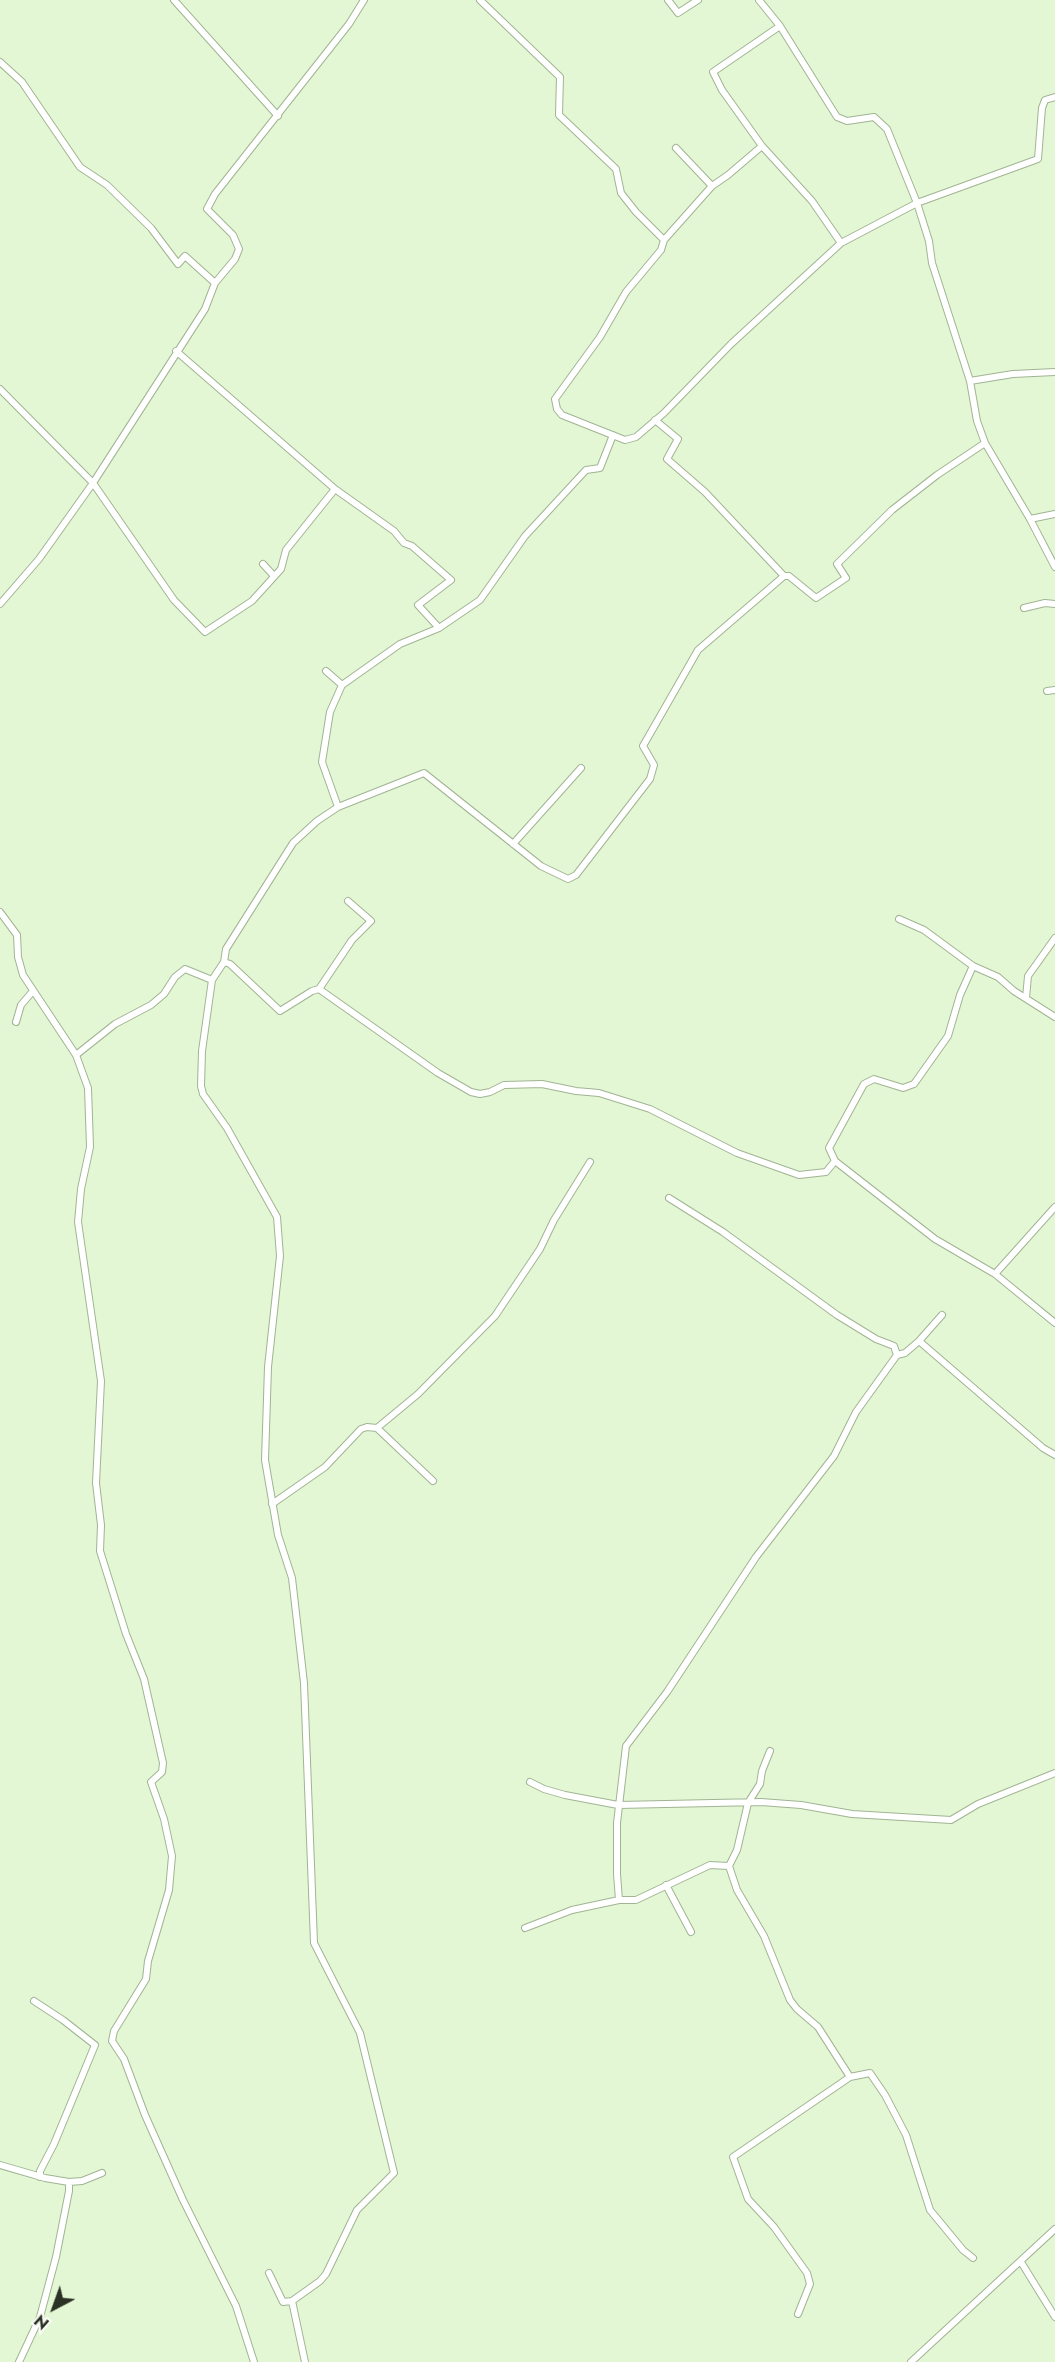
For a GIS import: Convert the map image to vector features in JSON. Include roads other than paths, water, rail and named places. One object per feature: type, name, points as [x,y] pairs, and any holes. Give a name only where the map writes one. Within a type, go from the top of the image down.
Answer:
[{"type":"street","points":[[174,0],[278,116]]},
{"type":"street","points":[[0,604],[39,559],[93,483],[205,309],[215,283],[235,259],[239,249],[233,235],[207,209],[215,194],[349,24],[364,0]]},
{"type":"street","points":[[480,0],[560,77],[559,115],[616,169],[621,193],[664,240]]},
{"type":"street","points":[[668,0],[678,13],[698,0]]},
{"type":"street","points":[[759,0],[780,26],[837,117],[847,121],[874,117],[887,129],[917,203],[929,241],[932,263],[970,381],[977,421],[985,443],[1030,519],[1055,567]]},
{"type":"street","points":[[780,26],[713,72],[722,90],[762,146],[812,201],[841,243]]},
{"type":"street","points":[[0,62],[22,82],[80,167],[107,185],[151,228],[178,264],[185,256],[215,283]]},
{"type":"street","points":[[762,146],[729,175],[712,186],[664,240],[661,250],[626,292],[600,337],[555,399],[562,415],[625,440],[636,437],[690,388],[731,344],[841,243],[917,203],[1038,159],[1042,108],[1046,100],[1055,97]]},
{"type":"street","points":[[676,148],[712,186]]},
{"type":"street","points":[[176,351],[334,489],[394,531],[404,543],[412,546],[451,580],[418,604],[439,628]]},
{"type":"street","points":[[970,381],[1013,374],[1055,372]]},
{"type":"street","points":[[0,390],[93,483],[174,600],[205,632],[252,601],[281,569],[286,550],[334,489]]},
{"type":"street","points":[[656,420],[678,439],[667,459],[705,492],[784,576],[789,576],[816,598],[846,578],[837,564],[892,510],[937,475],[985,443]]},
{"type":"street","points":[[338,807],[322,762],[330,712],[342,685],[400,644],[439,628],[480,600],[525,536],[586,470],[600,468],[613,435]]},
{"type":"street","points":[[1030,519],[1055,514]]},
{"type":"street","points":[[263,564],[274,576]]},
{"type":"street","points":[[269,2273],[283,2302],[292,2301],[320,2281],[326,2274],[357,2210],[394,2173],[360,2033],[314,1943],[304,1683],[292,1578],[278,1535],[265,1460],[268,1367],[280,1256],[277,1217],[227,1128],[203,1094],[201,1086],[202,1051],[212,980],[224,962],[226,949],[293,843],[317,821],[338,807],[424,773],[541,866],[568,879],[576,875],[650,779],[654,765],[644,746],[698,650],[784,576]]},
{"type":"street","points":[[1024,608],[1045,603],[1055,604]]},
{"type":"street","points":[[326,671],[342,685]]},
{"type":"street","points":[[1047,690],[1055,690]]},
{"type":"street","points":[[513,844],[582,768]]},
{"type":"street","points":[[224,962],[230,964],[280,1011],[319,989],[352,940],[370,921],[348,901]]},
{"type":"street","points":[[0,912],[17,936],[18,957],[23,975],[76,1055],[88,1088],[90,1147],[81,1188],[78,1222],[101,1381],[96,1483],[101,1525],[100,1551],[126,1634],[144,1679],[163,1763],[162,1772],[152,1782],[164,1819],[172,1856],[169,1890],[148,1961],[146,1979],[114,2031],[112,2041],[124,2059],[145,2115],[183,2200],[236,2306],[254,2362]]},
{"type":"street","points":[[899,919],[924,930],[973,966],[998,977],[1055,1017]]},
{"type":"street","points":[[1026,998],[1028,976],[1055,938]]},
{"type":"street","points":[[973,966],[960,995],[948,1036],[914,1084],[903,1088],[874,1079],[864,1084],[829,1148],[835,1161],[935,1239],[995,1274],[1055,1323]]},
{"type":"street","points":[[76,1055],[115,1024],[151,1005],[164,994],[174,976],[185,969],[212,980]]},
{"type":"street","points":[[319,989],[438,1073],[471,1092],[490,1092],[504,1085],[542,1084],[599,1093],[650,1108],[737,1153],[799,1175],[826,1172],[835,1161]]},
{"type":"street","points":[[16,1022],[21,1005],[33,991]]},
{"type":"street","points":[[378,1428],[418,1394],[495,1316],[540,1249],[554,1220],[590,1162]]},
{"type":"street","points":[[669,1198],[723,1232],[837,1315],[876,1339],[894,1346],[897,1355]]},
{"type":"street","points":[[995,1274],[1055,1207]]},
{"type":"street","points":[[620,1900],[617,1874],[618,1805],[626,1746],[667,1692],[756,1557],[834,1456],[856,1412],[897,1355],[905,1353],[919,1341],[942,1315]]},
{"type":"street","points":[[919,1341],[1043,1448],[1055,1455]]},
{"type":"street","points":[[272,1504],[326,1467],[361,1429],[367,1427],[378,1428],[433,1481]]},
{"type":"street","points":[[770,1751],[762,1771],[760,1784],[748,1803],[737,1850],[729,1866],[737,1890],[764,1936],[790,2000],[818,2027],[850,2077]]},
{"type":"street","points":[[530,1782],[544,1790],[618,1805],[781,1803],[852,1814],[951,1820],[987,1801],[1055,1773]]},
{"type":"street","points":[[525,1928],[572,1910],[620,1900],[636,1900],[710,1865],[729,1866]]},
{"type":"street","points":[[666,1885],[691,1932]]},
{"type":"street","points":[[34,2001],[95,2045],[54,2144],[40,2171],[40,2177]]},
{"type":"street","points":[[798,2314],[810,2284],[807,2273],[774,2227],[748,2199],[733,2157],[850,2077],[870,2073],[885,2095],[906,2135],[930,2210],[963,2250],[973,2258]]},
{"type":"street","points":[[0,2165],[40,2177],[69,2181],[82,2181],[102,2173]]},
{"type":"street","points":[[19,2362],[40,2317],[54,2267],[69,2181]]},
{"type":"street","points":[[911,2362],[930,2342],[1055,2229]]},
{"type":"street","points":[[1021,2262],[1055,2317]]},
{"type":"street","points":[[292,2301],[305,2362]]}]
